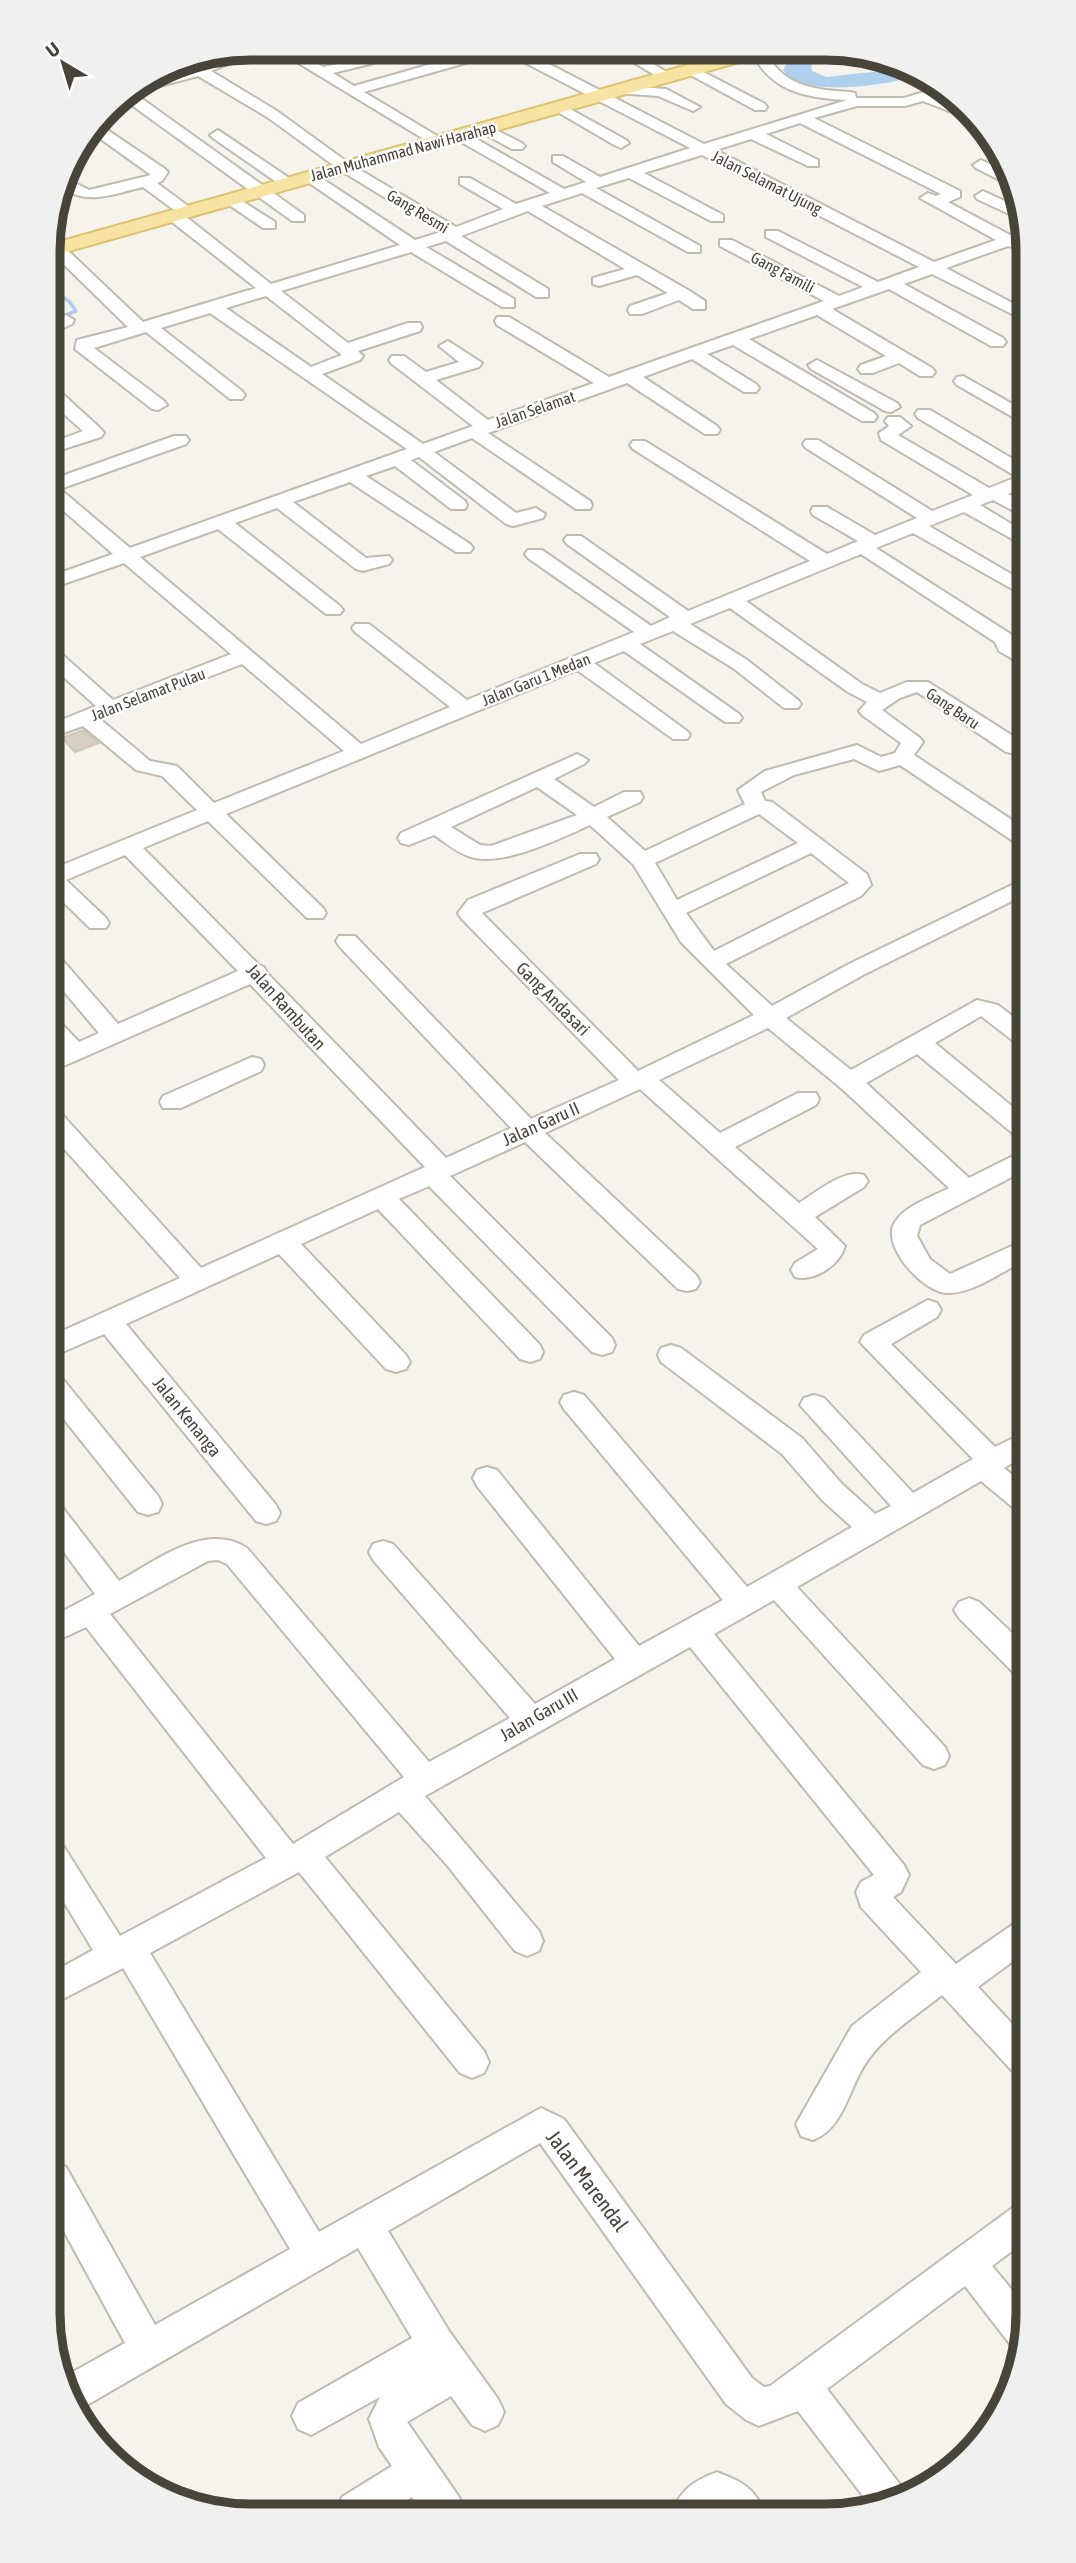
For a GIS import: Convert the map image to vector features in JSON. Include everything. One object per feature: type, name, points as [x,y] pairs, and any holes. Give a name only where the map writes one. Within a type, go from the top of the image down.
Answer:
[{"type":"main road","name":"Jalan Muhammad Nawi Harahap","points":[[60,247],[554,110],[682,73],[720,59]]},
{"type":"street","points":[[645,59],[760,107]]},
{"type":"street","points":[[663,59],[682,73]]},
{"type":"street","points":[[769,59],[772,77],[797,89],[821,94],[883,96],[929,91]]},
{"type":"street","points":[[301,60],[437,142]]},
{"type":"street","points":[[322,72],[370,60]]},
{"type":"street","points":[[352,91],[462,60]]},
{"type":"street","name":"Jalan Selamat Ujung","points":[[529,60],[1016,311]]},
{"type":"street","points":[[178,74],[200,71],[218,63]]},
{"type":"street","name":"Gang Resmi","points":[[200,71],[272,114],[345,167],[542,293]]},
{"type":"street","points":[[623,90],[661,92],[693,107]]},
{"type":"street","points":[[158,405],[81,346],[451,234],[522,207],[802,118],[857,102],[905,102],[930,91]]},
{"type":"street","points":[[710,94],[774,128]]},
{"type":"street","points":[[134,100],[298,218]]},
{"type":"street","points":[[554,110],[621,143]]},
{"type":"street","points":[[554,110],[601,145]]},
{"type":"street","points":[[802,118],[954,194],[936,202]]},
{"type":"street","points":[[486,129],[517,146]]},
{"type":"street","points":[[71,187],[89,195],[157,178],[160,172],[101,132]]},
{"type":"street","points":[[754,134],[813,163]]},
{"type":"street","points":[[218,135],[287,183]]},
{"type":"street","points":[[461,135],[562,194]]},
{"type":"street","points":[[654,145],[676,160]]},
{"type":"street","points":[[558,159],[592,185],[694,249]]},
{"type":"street","points":[[981,166],[1001,176]]},
{"type":"street","points":[[632,173],[717,218]]},
{"type":"street","points":[[310,177],[413,246],[508,303]]},
{"type":"street","points":[[465,181],[642,269],[699,305]]},
{"type":"street","points":[[146,182],[269,290],[354,356],[308,374]]},
{"type":"street","points":[[902,184],[1016,241]]},
{"type":"street","points":[[983,196],[1012,210]]},
{"type":"street","points":[[231,199],[269,225]]},
{"type":"street","points":[[772,234],[997,342]]},
{"type":"street","name":"Gang Famili","points":[[726,243],[839,302]]},
{"type":"street","name":"Jalan Selamat","points":[[60,579],[934,267],[1016,243]]},
{"type":"street","points":[[60,255],[83,271],[110,304],[236,395]]},
{"type":"street","points":[[599,281],[642,269]]},
{"type":"street","points":[[636,310],[682,294]]},
{"type":"street","points":[[213,307],[419,449],[513,520],[536,514]]},
{"type":"street","points":[[819,309],[926,372]]},
{"type":"street","points":[[60,323],[66,320]]},
{"type":"street","points":[[503,321],[608,384]]},
{"type":"street","points":[[346,349],[414,327]]},
{"type":"street","points":[[758,331],[782,345]]},
{"type":"street","points":[[736,339],[868,417]]},
{"type":"street","points":[[423,378],[473,363],[448,346]]},
{"type":"street","points":[[694,353],[750,388]]},
{"type":"street","points":[[867,369],[899,357]]},
{"type":"street","points":[[806,359],[892,414],[902,426],[887,436],[1016,507]]},
{"type":"street","points":[[398,360],[423,378],[478,429],[583,505]]},
{"type":"street","points":[[629,376],[711,430]]},
{"type":"street","points":[[963,381],[1016,414]]},
{"type":"street","points":[[60,401],[95,433],[60,444]]},
{"type":"street","points":[[924,414],[1016,468]]},
{"type":"street","points":[[60,484],[180,440]]},
{"type":"street","points":[[1005,443],[1016,450]]},
{"type":"street","points":[[812,444],[1016,584]]},
{"type":"street","points":[[639,446],[824,561]]},
{"type":"street","points":[[60,455],[85,474]]},
{"type":"street","points":[[397,458],[458,505]]},
{"type":"street","points":[[351,474],[463,548]]},
{"type":"street","name":"Jalan Garu 1 Medan","points":[[60,874],[1016,484]]},
{"type":"street","points":[[60,498],[247,654],[358,752]]},
{"type":"street","points":[[279,501],[363,565],[382,560]]},
{"type":"street","points":[[965,504],[1016,535]]},
{"type":"street","points":[[820,511],[1004,639],[1006,647],[1016,654]]},
{"type":"street","points":[[220,521],[333,610]]},
{"type":"street","points":[[574,540],[791,704]]},
{"type":"street","points":[[535,554],[648,633]]},
{"type":"street","points":[[730,599],[855,688],[881,701],[870,712],[913,742],[902,757],[879,765],[857,751],[822,764],[795,769],[749,790],[757,807]]},
{"type":"street","points":[[362,628],[464,708]]},
{"type":"street","points":[[625,643],[732,718]]},
{"type":"street","name":"Jalan Selamat Pulau","points":[[60,724],[111,709],[247,654]]},
{"type":"street","points":[[579,662],[680,735]]},
{"type":"street","points":[[60,663],[111,709]]},
{"type":"street","name":"Gang Baru","points":[[881,701],[915,686],[921,686],[1016,748]]},
{"type":"street","points":[[86,718],[143,766],[169,771],[214,811],[315,913]]},
{"type":"street","points":[[902,757],[1016,833]]},
{"type":"street","points":[[409,838],[577,760]]},
{"type":"street","points":[[540,779],[593,816],[642,860],[689,937],[711,962],[770,1017],[850,1082],[967,1190]]},
{"type":"street","points":[[436,826],[466,846],[491,853],[593,816],[632,797]]},
{"type":"street","points":[[642,860],[757,807],[770,809],[856,874],[860,882],[858,887],[711,962]]},
{"type":"street","points":[[674,910],[813,844]]},
{"type":"street","name":"Jalan Rambutan","points":[[128,846],[256,972],[437,1172],[602,1345]]},
{"type":"street","name":"Gang Andasari","points":[[588,859],[476,905],[468,913],[639,1080],[718,1144],[833,1249],[804,1270]]},
{"type":"street","points":[[60,887],[98,923]]},
{"type":"street","name":"Jalan Garu II","points":[[59,1343],[639,1080],[770,1017],[855,970],[1016,890]]},
{"type":"street","points":[[347,942],[527,1130],[687,1282]]},
{"type":"street","points":[[60,971],[114,1035]]},
{"type":"street","points":[[60,1060],[256,972]]},
{"type":"street","points":[[850,1082],[980,1007],[990,1010],[1016,1031]]},
{"type":"street","points":[[60,1036],[75,1053]]},
{"type":"street","points":[[919,1042],[1016,1123]]},
{"type":"street","points":[[172,1102],[252,1065]]},
{"type":"street","points":[[718,1144],[807,1099]]},
{"type":"street","points":[[60,1128],[198,1281]]},
{"type":"street","points":[[1016,1164],[905,1224],[905,1243],[925,1272],[947,1284],[964,1280],[1016,1254]]},
{"type":"street","points":[[797,1216],[855,1181]]},
{"type":"street","points":[[382,1197],[530,1352]]},
{"type":"street","points":[[283,1242],[396,1362]]},
{"type":"street","points":[[928,1310],[864,1334],[1016,1492]]},
{"type":"street","name":"Jalan Kenanga","points":[[109,1322],[265,1513]]},
{"type":"street","points":[[671,1355],[792,1446],[832,1492],[873,1529]]},
{"type":"street","points":[[59,1394],[148,1504]]},
{"type":"street","points":[[574,1402],[743,1603]]},
{"type":"street","points":[[814,1405],[910,1508]]},
{"type":"street","name":"Jalan Garu III","points":[[59,1986],[295,1858],[413,1786],[1016,1448]]},
{"type":"street","points":[[487,1478],[634,1661]]},
{"type":"street","points":[[59,1528],[104,1606],[295,1858],[472,2062]]},
{"type":"street","points":[[59,1627],[210,1548],[232,1552],[413,1786],[458,1855],[527,1941]]},
{"type":"street","points":[[383,1552],[530,1720]]},
{"type":"street","points":[[777,1584],[934,1756]]},
{"type":"street","points":[[969,1610],[1016,1655]]},
{"type":"street","points":[[692,1629],[808,1767],[893,1875],[890,1882],[872,1892],[872,1897],[1016,2051]]},
{"type":"street","points":[[59,1867],[122,1952],[312,2253]]},
{"type":"street","points":[[813,2124],[835,2092],[845,2066],[864,2037],[948,1979],[1016,1939]]},
{"type":"street","name":"Jalan Marendal","points":[[77,2391],[535,2126],[546,2125],[748,2401],[759,2407],[768,2406],[801,2385],[1016,2227]]},
{"type":"street","points":[[59,2188],[148,2349]]},
{"type":"street","points":[[364,2225],[446,2358],[485,2412]]},
{"type":"street","points":[[980,2279],[1016,2323]]},
{"type":"street","points":[[311,2416],[446,2358]]},
{"type":"street","points":[[440,2504],[392,2434],[388,2419],[394,2409],[446,2358]]},
{"type":"street","points":[[801,2385],[885,2493]]},
{"type":"street","points":[[367,2504],[418,2471]]},
{"type":"street","points":[[698,2504],[707,2495],[717,2491],[732,2497],[738,2504]]},
{"type":"water","points":[[789,59],[811,59],[812,71],[826,77],[888,70],[908,78],[866,86],[825,87],[792,79],[783,70]]},
{"type":"building","points":[[84,730],[99,743],[75,752],[62,738]]},
{"type":"waterway","points":[[60,295],[69,301],[76,311],[60,317]]}]
